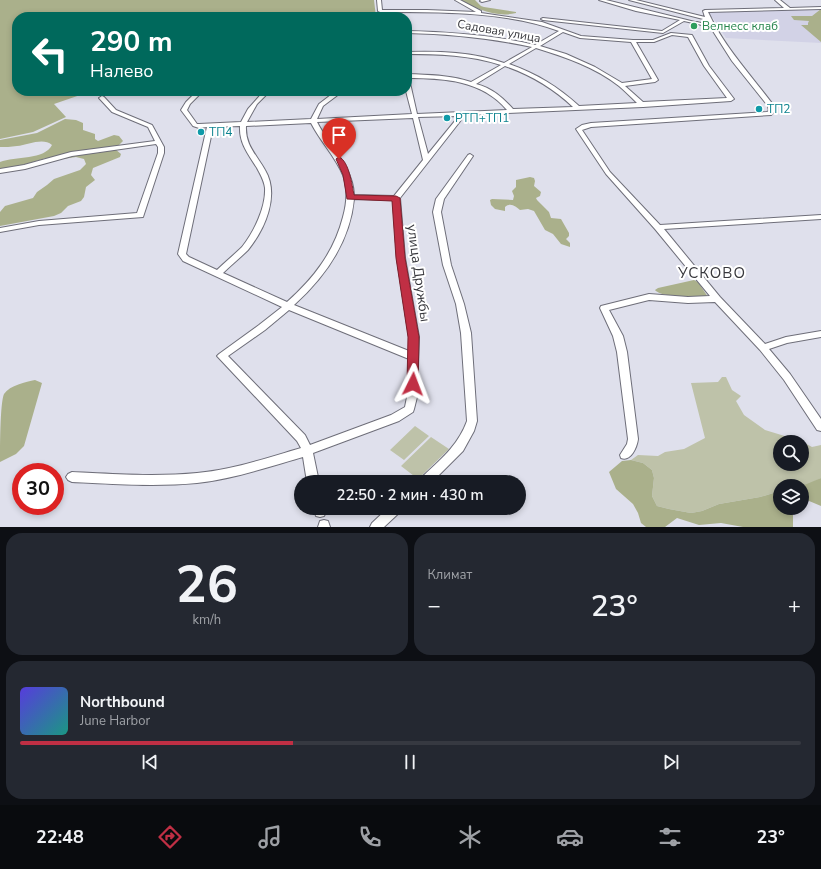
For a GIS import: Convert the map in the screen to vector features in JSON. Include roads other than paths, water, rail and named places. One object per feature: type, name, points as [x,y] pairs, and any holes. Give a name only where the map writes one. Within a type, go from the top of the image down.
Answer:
[{"type":"street","points":[[195,96],[184,110],[195,125],[210,126],[643,105],[731,99],[707,66],[690,36],[671,34],[654,41],[580,37],[537,22],[483,14],[427,11],[380,11],[379,0]]},
{"type":"street","points":[[457,0],[483,14]]},
{"type":"street","points":[[482,1],[488,0]]},
{"type":"street","points":[[601,0],[713,27]]},
{"type":"street","points":[[631,0],[708,19]]},
{"type":"street","points":[[777,0],[789,9]]},
{"type":"street","points":[[821,8],[706,10],[708,19],[735,62],[771,106],[772,110],[769,114],[591,125],[584,126],[579,129],[608,173],[658,227],[717,299],[763,348],[787,377],[821,427]]},
{"type":"street","points":[[543,19],[663,32]]},
{"type":"street","points":[[587,36],[652,40],[662,36],[664,34],[663,32],[682,20]]},
{"type":"street","points":[[472,84],[506,65],[534,46],[562,31]]},
{"type":"street","name":"Садовая улица","points":[[412,32],[468,34],[534,46],[579,61],[604,74],[621,85],[643,105]]},
{"type":"street","points":[[621,85],[654,80],[632,41]]},
{"type":"street","points":[[412,52],[468,56],[506,65],[549,83],[567,96],[578,108]]},
{"type":"street","points":[[412,76],[434,77],[472,84],[497,96],[511,111]]},
{"type":"street","points":[[217,274],[247,244],[266,207],[268,187],[264,175],[247,147],[243,136],[243,124],[251,107],[262,96]]},
{"type":"street","points":[[312,475],[307,451],[301,438],[222,356],[259,331],[288,306],[311,283],[336,250],[343,235],[350,197],[346,175],[339,159],[317,130],[314,122],[321,105],[333,96]]},
{"type":"street","points":[[410,96],[426,161]]},
{"type":"street","points":[[0,230],[39,222],[140,215],[161,153],[161,147],[150,126],[114,110],[102,98]]},
{"type":"street","points":[[350,197],[396,198],[463,114]]},
{"type":"street","points":[[210,126],[182,254],[186,259],[288,306],[414,357]]},
{"type":"street","points":[[0,171],[25,167],[71,154],[158,142]]},
{"type":"street","points":[[431,475],[459,449],[469,435],[472,421],[466,333],[460,304],[447,265],[438,212],[440,198],[470,156]]},
{"type":"street","name":"улица Дружбы","points":[[72,476],[147,481],[198,478],[250,468],[307,451],[395,418],[409,409],[412,397],[414,337],[401,258],[396,198]]},
{"type":"street","points":[[658,227],[821,217]]},
{"type":"street","points":[[625,455],[632,445],[632,439],[625,370],[618,336],[604,308],[649,297],[699,300],[717,299]]},
{"type":"street","points":[[763,348],[786,340],[821,334]]},
{"type":"street","points":[[376,527],[389,515]]},
{"type":"place","name":"Велнесс клаб","points":[[694,26]]},
{"type":"place","name":"ТП2","points":[[759,109]]},
{"type":"place","name":"РТП+ТП1","points":[[447,118]]},
{"type":"place","name":"ТП4","points":[[201,132]]},
{"type":"district","name":"УСКОВО","points":[[712,273]]}]
